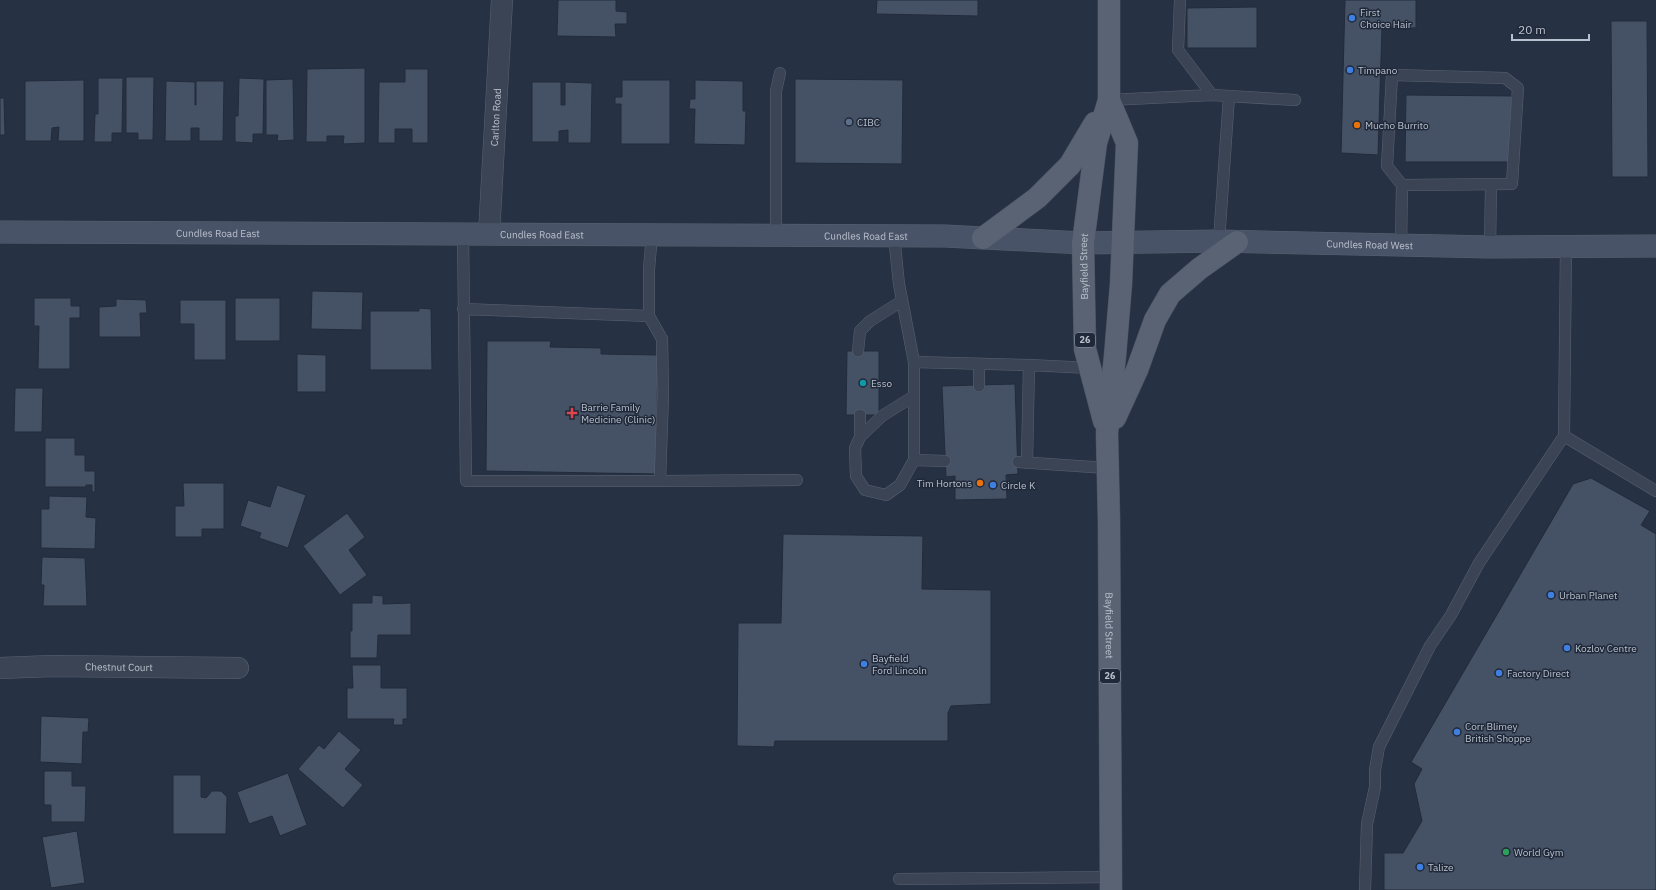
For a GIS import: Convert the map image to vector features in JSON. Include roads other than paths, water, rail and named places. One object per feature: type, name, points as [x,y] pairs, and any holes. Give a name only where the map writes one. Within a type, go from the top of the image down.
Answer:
[{"type":"main road","name":"Bayfield Street","points":[[1107,433],[1085,349],[1083,243],[1096,143],[1109,100],[1109,0]]},
{"type":"main road","name":"Bayfield Street","points":[[1109,100],[1127,144],[1123,242],[1115,356],[1107,433],[1110,521],[1111,884]]},
{"type":"main road","points":[[983,238],[1037,198],[1070,165],[1109,100]]},
{"type":"main road","name":"Cundles Road East","points":[[0,232],[894,236],[983,238],[1083,243]]},
{"type":"main road","points":[[1107,433],[1137,370],[1155,320],[1170,294],[1228,242]]},
{"type":"main road","name":"Cundles Road West","points":[[1083,243],[1228,242],[1490,247],[1656,246]]},
{"type":"street","name":"Carlton Road","points":[[490,234],[502,0]]},
{"type":"street","name":"Chestnut Court","points":[[0,668],[52,666],[238,668]]},
{"type":"lane","points":[[1180,0],[1178,50],[1212,95]]},
{"type":"lane","points":[[776,236],[776,91],[780,73]]},
{"type":"lane","points":[[1401,246],[1402,185],[1387,166],[1392,75],[1505,78],[1518,88],[1512,184],[1491,186],[1402,185]]},
{"type":"lane","points":[[1109,100],[1212,95],[1295,100]]},
{"type":"lane","points":[[1228,242],[1229,96]]},
{"type":"lane","points":[[1490,247],[1491,186]]},
{"type":"lane","points":[[463,234],[466,481],[660,482],[797,480]]},
{"type":"lane","points":[[652,235],[649,269],[649,316],[662,339],[664,395],[660,482]]},
{"type":"lane","points":[[894,236],[899,284],[914,362],[914,396],[914,460],[900,485],[886,495],[865,490],[856,476],[855,448],[860,437],[882,416],[914,396]]},
{"type":"lane","points":[[1365,890],[1367,824],[1375,787],[1375,770],[1379,747],[1430,646],[1451,615],[1479,563],[1564,436],[1566,246]]},
{"type":"lane","points":[[858,351],[860,331],[870,321],[902,301]]},
{"type":"lane","points":[[463,309],[649,316]]},
{"type":"lane","points":[[914,362],[1090,368]]},
{"type":"lane","points":[[979,364],[979,386]]},
{"type":"lane","points":[[1029,365],[1023,463],[1107,468]]},
{"type":"lane","points":[[860,415],[860,437]]},
{"type":"lane","points":[[1564,436],[1656,491]]},
{"type":"lane","points":[[914,460],[945,461]]},
{"type":"lane","points":[[899,879],[1111,884]]},
{"type":"place","name":"First Choice Hair","points":[[1352,18]]},
{"type":"place","name":"Timpano","points":[[1350,70]]},
{"type":"place","name":"CIBC","points":[[849,122]]},
{"type":"place","name":"Mucho Burrito","points":[[1357,125]]},
{"type":"place","name":"Esso","points":[[863,383]]},
{"type":"place","name":"Barrie Family Medicine (Clinic)","points":[[572,413]]},
{"type":"place","name":"Tim Hortons","points":[[980,483]]},
{"type":"place","name":"Circle K","points":[[993,485]]},
{"type":"place","name":"Urban Planet","points":[[1551,595]]},
{"type":"place","name":"Kozlov Centre","points":[[1567,648]]},
{"type":"place","name":"Bayfield Ford Lincoln","points":[[864,664]]},
{"type":"place","name":"Factory Direct","points":[[1499,673]]},
{"type":"place","name":"Corr Blimey British Shoppe","points":[[1457,732]]},
{"type":"place","name":"World Gym","points":[[1506,852]]},
{"type":"place","name":"Talize","points":[[1420,867]]}]
